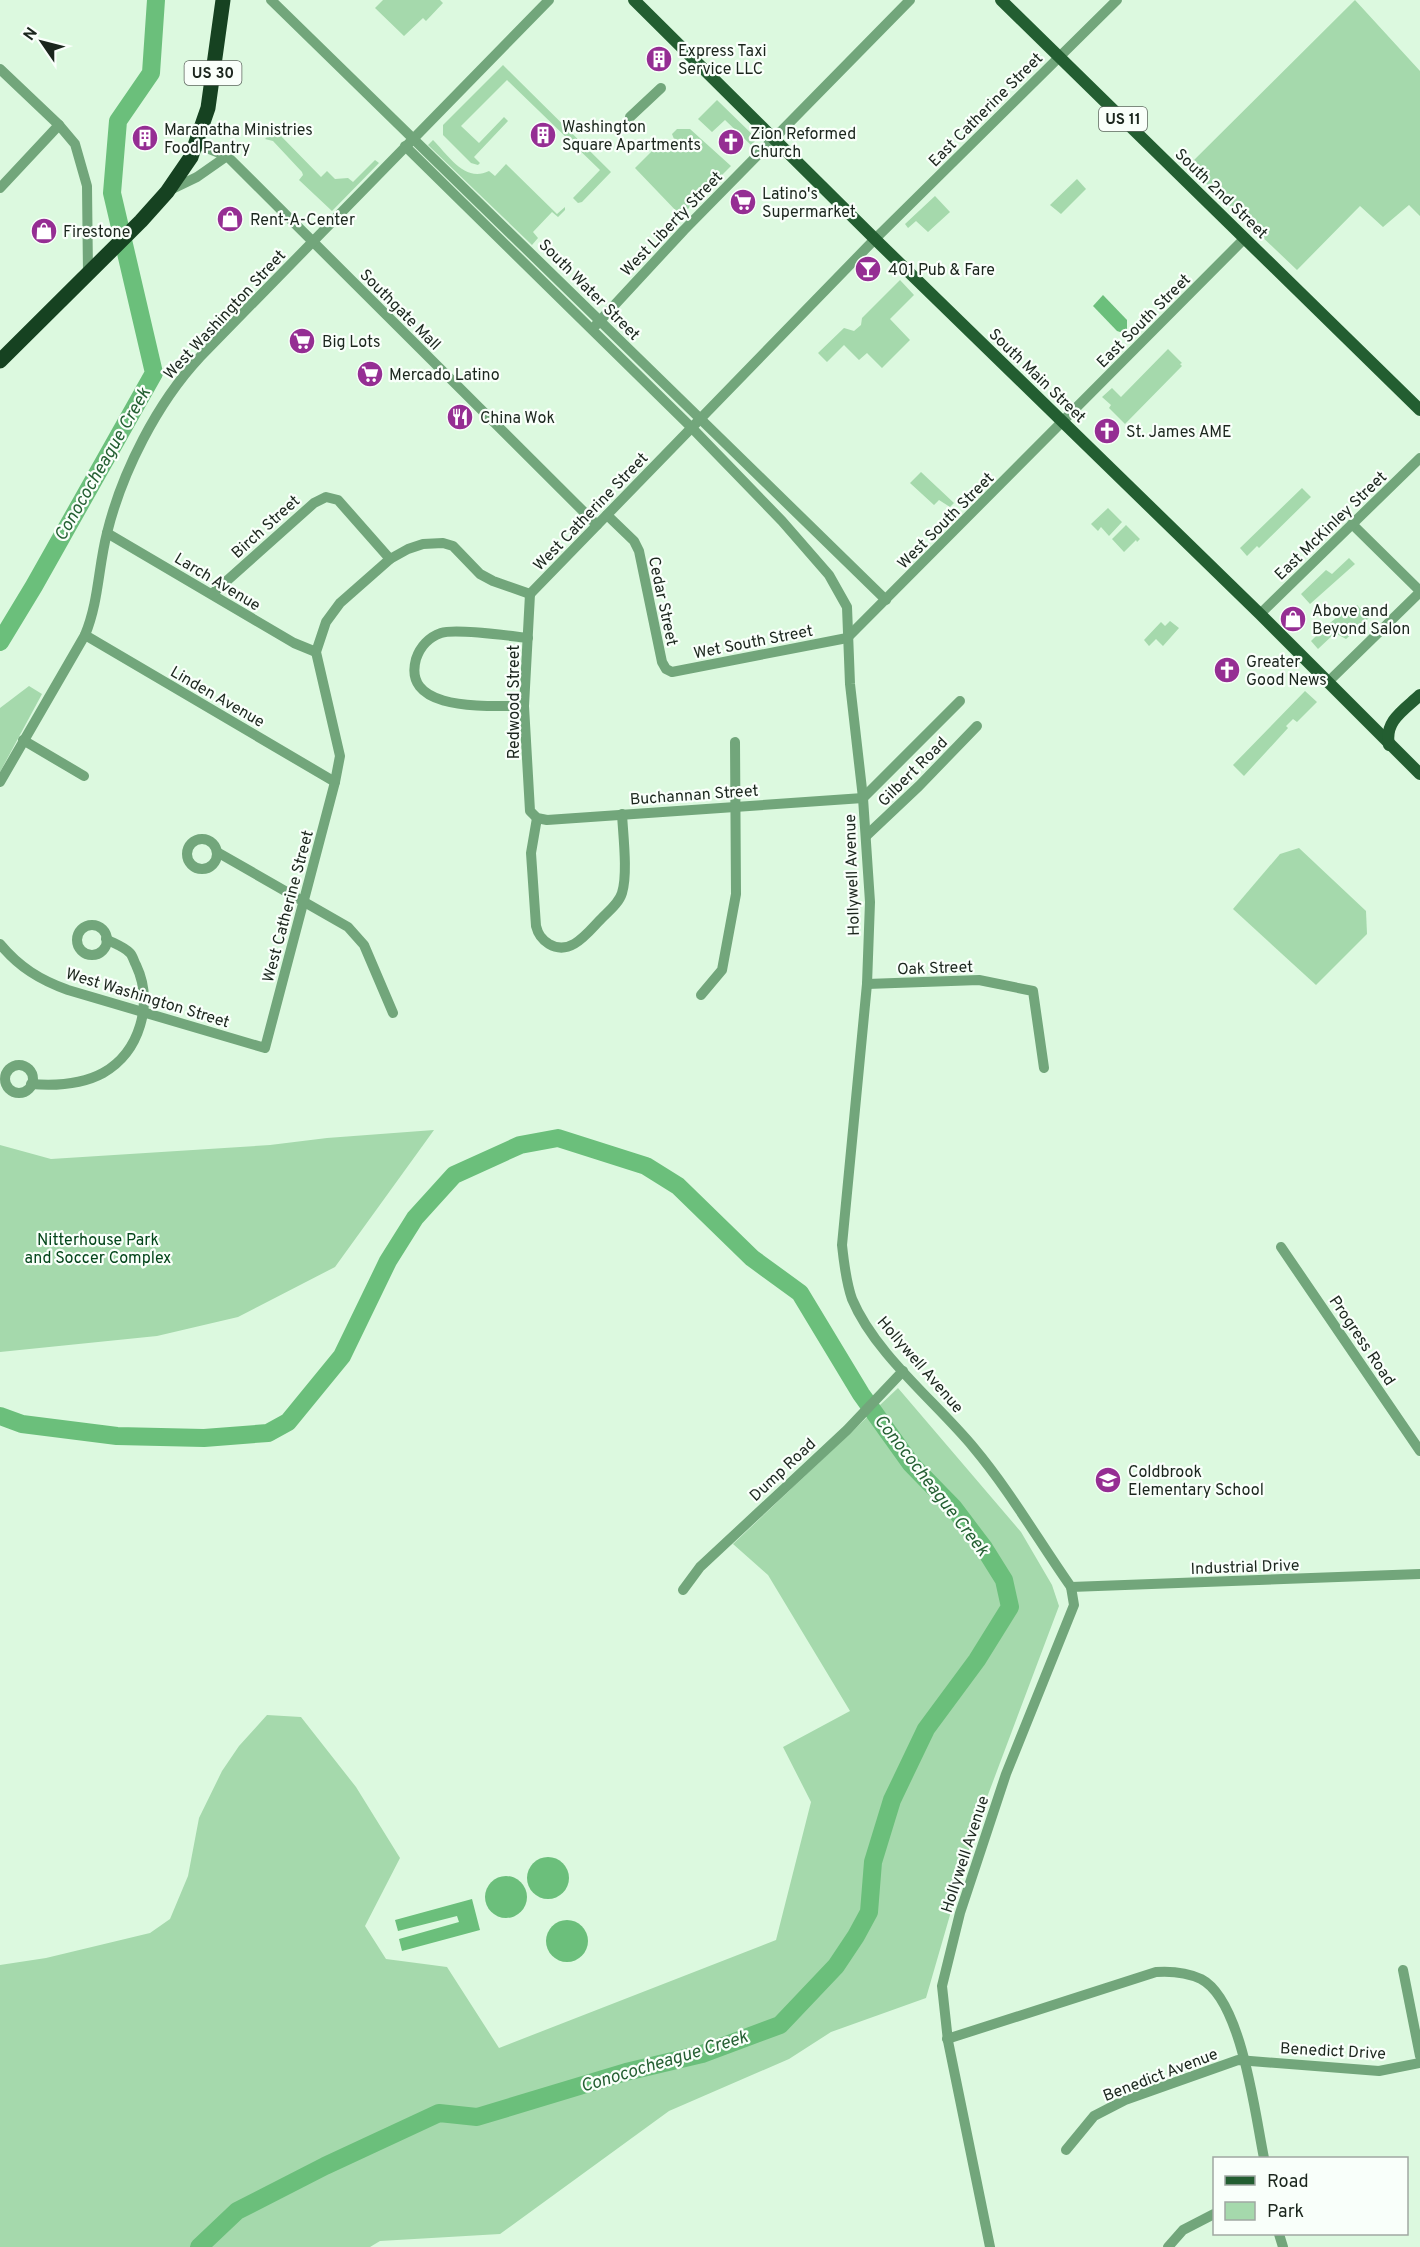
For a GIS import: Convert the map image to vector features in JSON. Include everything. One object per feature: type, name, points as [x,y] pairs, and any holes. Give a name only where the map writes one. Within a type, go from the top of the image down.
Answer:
[{"type":"highway","name":"US 30","points":[[0,361],[141,221],[181,174],[197,144],[208,108],[223,0]]},
{"type":"main road","name":"South Main Street","points":[[634,0],[1420,774]]},
{"type":"main road","name":"South 2nd Street","points":[[1001,0],[1420,410]]},
{"type":"main road","points":[[1371,727],[1380,728],[1390,724],[1420,695]]},
{"type":"main road","points":[[1389,745],[1387,734],[1390,724]]},
{"type":"street","name":"South Water Street","points":[[271,0],[600,320],[696,424]]},
{"type":"street","name":"West Washington Street","points":[[0,782],[85,635],[94,614],[107,533],[122,486],[146,436],[176,385],[312,241],[549,0]]},
{"type":"street","name":"West Liberty Street","points":[[591,329],[684,230],[910,0]]},
{"type":"street","name":"East Catherine Street","points":[[875,239],[1117,0]]},
{"type":"street","points":[[0,69],[75,144],[87,186],[88,274]]},
{"type":"street","points":[[630,117],[661,88]]},
{"type":"street","points":[[0,188],[59,126]]},
{"type":"street","points":[[197,144],[226,156],[312,241]]},
{"type":"street","name":"South Water Street","points":[[405,147],[591,329],[696,424],[794,508],[886,600]]},
{"type":"street","points":[[167,192],[197,177],[226,156]]},
{"type":"street","name":"East South Street","points":[[1063,422],[1245,238]]},
{"type":"street","name":"West Catherine Street","points":[[265,1048],[340,756],[316,652],[326,622],[340,603],[390,559],[423,544],[443,543],[453,546],[480,574],[530,594],[875,239]]},
{"type":"street","name":"Southgate Mall","points":[[312,241],[597,525]]},
{"type":"street","name":"West South Street","points":[[847,638],[1063,422]]},
{"type":"street","name":"Hollywell Avenue","points":[[696,424],[829,575],[847,608],[847,638],[863,798],[870,902],[867,984],[842,1245],[845,1272],[852,1299],[872,1335],[973,1446],[991,1470],[1071,1587],[1074,1605],[1006,1774],[949,1954],[942,1986],[947,2039],[990,2247]]},
{"type":"street","name":"East McKinley Street","points":[[1260,614],[1420,458]]},
{"type":"street","name":"Birch Street","points":[[212,594],[314,503],[326,497],[338,500],[390,559]]},
{"type":"street","name":"Cedar Street","points":[[607,515],[634,541],[639,550],[662,662],[666,669]]},
{"type":"street","points":[[1328,682],[1420,591],[1352,524]]},
{"type":"street","name":"Larch Avenue","points":[[107,533],[294,644],[316,652]]},
{"type":"street","name":"Redwood Street","points":[[530,594],[524,706],[533,815],[531,853],[536,926],[539,935],[546,943],[561,948],[572,946],[580,941],[617,902],[622,893],[624,880],[622,814]]},
{"type":"street","points":[[524,706],[444,702],[432,697],[421,688],[415,670],[424,642],[441,632],[528,638]]},
{"type":"street","name":"Linden Avenue","points":[[85,635],[335,782]]},
{"type":"street","name":"Wet South Street","points":[[666,669],[672,672],[847,638]]},
{"type":"street","points":[[863,798],[960,701]]},
{"type":"street","name":"Gilbert Road","points":[[866,836],[977,726]]},
{"type":"street","points":[[23,740],[84,776]]},
{"type":"street","points":[[701,995],[722,970],[736,894],[735,742]]},
{"type":"street","name":"Buchannan Street","points":[[533,815],[547,820],[863,798]]},
{"type":"street","points":[[217,852],[348,927],[364,945],[393,1013]]},
{"type":"street","points":[[32,1084],[52,1086],[79,1083],[103,1073],[121,1060],[134,1042],[145,1011],[142,978],[130,953],[106,939]]},
{"type":"street","name":"West Washington Street","points":[[0,944],[24,969],[47,982],[265,1048]]},
{"type":"street","name":"Oak Street","points":[[867,984],[979,980],[1033,991],[1044,1068]]},
{"type":"street","name":"Progress Road","points":[[1281,1247],[1420,1451]]},
{"type":"street","name":"Dump Road","points":[[683,1590],[700,1567],[847,1430],[903,1371]]},
{"type":"street","name":"Industrial Drive","points":[[1071,1587],[1420,1574]]},
{"type":"street","points":[[1403,1970],[1420,2056]]},
{"type":"street","points":[[947,2039],[1156,1972],[1176,1971],[1202,1979],[1218,1995],[1231,2017],[1244,2059],[1264,2157]]},
{"type":"street","name":"Benedict Drive","points":[[1244,2059],[1379,2071],[1420,2063]]},
{"type":"street","name":"Benedict Avenue","points":[[1066,2150],[1094,2116],[1125,2100],[1244,2059]]},
{"type":"street","points":[[1168,2247],[1183,2230],[1213,2215]]},
{"type":"green space","points":[[383,0],[440,0],[443,3],[426,21],[423,18],[404,36],[375,8]]},
{"type":"green space","points":[[1355,0],[1420,71],[1420,216],[1409,205],[1383,227],[1360,206],[1297,270],[1188,166]]},
{"type":"green space","points":[[503,65],[611,172],[582,202],[578,203],[573,198],[600,170],[507,80],[461,126],[479,143],[504,117],[508,121],[474,157],[480,163],[478,165],[471,163],[443,135],[443,125]]},
{"type":"green space","points":[[717,100],[757,139],[751,145],[725,120],[712,132],[698,119]]},
{"type":"green space","points":[[275,125],[280,125],[276,130],[279,134],[321,177],[327,171],[335,179],[348,178],[353,182],[375,160],[379,163],[332,211],[299,180],[303,175],[302,172],[273,141],[265,139],[272,132],[269,130]]},
{"type":"green space","points":[[677,129],[690,129],[731,166],[681,216],[635,168],[665,141],[670,148],[676,144],[672,134]]},
{"type":"green space","points":[[433,140],[451,160],[465,171],[480,174],[489,171],[495,176],[506,164],[557,214],[565,207],[565,210],[558,217],[552,212],[533,232],[538,238],[532,245],[428,145]]},
{"type":"green space","points":[[1077,179],[1086,189],[1061,214],[1050,205]]},
{"type":"green space","points":[[935,196],[950,212],[928,232],[916,221],[908,228],[905,224]]},
{"type":"green space","points":[[900,280],[914,295],[890,319],[910,340],[882,368],[867,353],[859,360],[844,345],[827,362],[818,353],[844,328],[854,331],[861,325],[862,318]]},
{"type":"green space","points":[[1168,349],[1182,363],[1180,364],[1182,366],[1125,424],[1109,408],[1111,405],[1102,397],[1112,388],[1121,397]]},
{"type":"green space","points":[[921,472],[954,503],[950,507],[939,500],[934,505],[910,483]]},
{"type":"green space","points":[[1302,488],[1311,497],[1259,548],[1257,546],[1247,556],[1240,548]]},
{"type":"green space","points":[[1108,508],[1122,522],[1109,536],[1101,527],[1098,531],[1091,524]]},
{"type":"green space","points":[[1126,525],[1140,539],[1124,552],[1112,539]]},
{"type":"green space","points":[[1349,558],[1355,564],[1310,604],[1301,594],[1326,570],[1332,574]]},
{"type":"green space","points":[[1357,605],[1369,618],[1346,639],[1335,633],[1318,649],[1311,641],[1346,609],[1350,612]]},
{"type":"green space","points":[[1170,621],[1179,628],[1163,646],[1156,639],[1149,646],[1144,640],[1161,622],[1165,626]]},
{"type":"green space","points":[[29,686],[42,694],[0,772],[0,708]]},
{"type":"green space","points":[[1305,691],[1317,702],[1297,722],[1293,719],[1286,726],[1288,728],[1244,776],[1233,765]]},
{"type":"green space","points":[[1299,848],[1366,911],[1367,934],[1316,985],[1233,909],[1280,854]]},
{"type":"green space","name":"Nitterhouse Park and Soccer Complex","points":[[434,1130],[335,1267],[238,1317],[157,1336],[0,1352],[0,1145],[51,1159],[270,1145]]},
{"type":"green space","points":[[898,1388],[1021,1532],[1052,1585],[1059,1606],[974,1832],[926,1998],[831,2032],[789,2059],[669,2111],[500,2234],[380,2241],[370,2247],[0,2247],[0,1965],[46,1958],[150,1933],[170,1919],[188,1876],[199,1818],[222,1771],[239,1746],[267,1715],[301,1717],[356,1787],[400,1858],[365,1926],[386,1959],[447,1967],[499,2048],[776,1940],[811,1802],[783,1747],[850,1711],[768,1575],[733,1544]]},
{"type":"shaded area","points":[[1103,295],[1127,320],[1127,329],[1123,333],[1117,331],[1093,306]]},
{"type":"shaded area","points":[[548,1857],[563,1863],[569,1878],[563,1893],[548,1899],[533,1893],[527,1878],[533,1863]]},
{"type":"shaded area","points":[[506,1876],[521,1882],[527,1897],[521,1912],[506,1918],[491,1912],[485,1897],[491,1882]]},
{"type":"shaded area","points":[[472,1899],[480,1930],[402,1951],[399,1939],[459,1922],[457,1916],[398,1931],[395,1920]]},
{"type":"shaded area","points":[[567,1920],[582,1926],[588,1941],[582,1956],[567,1962],[552,1956],[546,1941],[552,1926]]},
{"type":"waterway","name":"Conococheague Creek","points":[[0,642],[154,373],[112,193],[118,121],[151,73],[156,0]]},
{"type":"waterway","name":"Conococheague Creek","points":[[0,1416],[22,1424],[117,1436],[204,1438],[268,1433],[288,1422],[342,1356],[388,1261],[415,1218],[454,1175],[520,1145],[558,1138],[646,1166],[678,1186],[752,1258],[800,1293],[861,1394],[911,1464],[953,1507],[984,1548],[1004,1580],[1010,1607],[977,1660],[926,1729],[892,1800],[873,1862],[869,1912],[836,1966],[780,2025],[702,2054],[626,2072],[477,2117],[439,2113],[325,2166],[237,2211],[199,2247]]},
{"type":"place","name":"Express Taxi Service LLC","points":[[659,59]]},
{"type":"place","name":"Washington Square Apartments","points":[[543,135]]},
{"type":"place","name":"Maranatha Ministries Food Pantry","points":[[145,138]]},
{"type":"place","name":"Zion Reformed Church","points":[[731,142]]},
{"type":"place","name":"Latino's Supermarket","points":[[743,202]]},
{"type":"place","name":"Rent-A-Center","points":[[230,219]]},
{"type":"place","name":"Firestone","points":[[44,231]]},
{"type":"place","name":"401 Pub & Fare","points":[[868,269]]},
{"type":"place","name":"Big Lots","points":[[302,341]]},
{"type":"place","name":"Mercado Latino","points":[[370,374]]},
{"type":"place","name":"China Wok","points":[[460,417]]},
{"type":"place","name":"St. James AME","points":[[1107,431]]},
{"type":"place","name":"Above and Beyond Salon","points":[[1293,619]]},
{"type":"place","name":"Greater Good News","points":[[1227,670]]},
{"type":"place","name":"Coldbrook Elementary School","points":[[1108,1480]]}]
